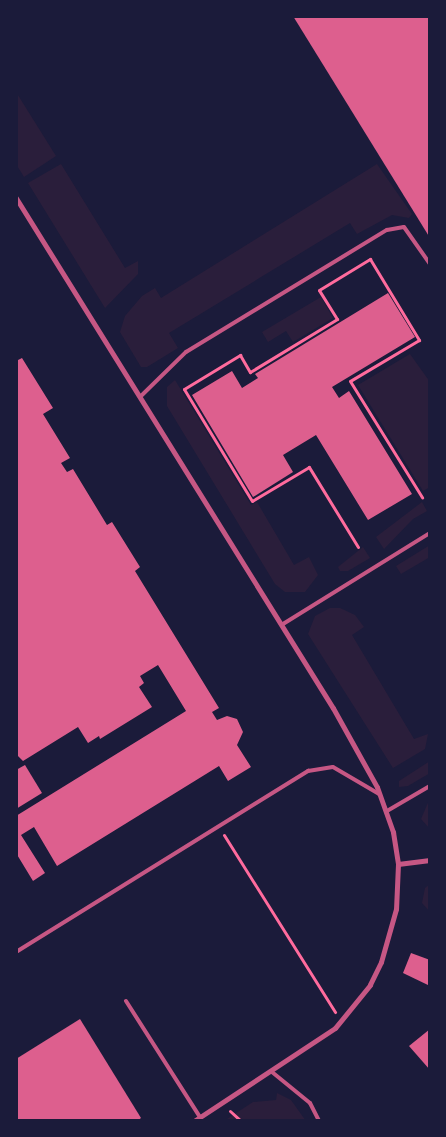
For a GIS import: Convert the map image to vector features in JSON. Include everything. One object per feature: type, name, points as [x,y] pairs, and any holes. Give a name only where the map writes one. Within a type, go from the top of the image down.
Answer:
[{"type":"street","points":[[16,198],[283,624],[381,795],[387,812],[398,864],[396,909],[381,962],[370,985],[341,1022],[272,1072],[194,1121]]},
{"type":"street","points":[[398,864],[430,860]]},
{"type":"lane","points":[[141,396],[186,352],[388,230],[404,227],[430,264]]},
{"type":"lane","points":[[283,624],[430,533]]},
{"type":"lane","points":[[16,952],[308,771],[334,767],[381,795]]},
{"type":"lane","points":[[387,812],[430,786]]},
{"type":"lane","points":[[126,1001],[200,1117]]},
{"type":"lane","points":[[272,1072],[310,1103],[319,1121]]},
{"type":"path","points":[[358,547],[309,467],[252,501],[184,389],[240,354],[250,372],[336,319],[318,290],[370,259],[419,340],[350,381],[422,497]]},
{"type":"path","points":[[219,826],[341,1022]]},
{"type":"path","points":[[223,1103],[241,1121]]},
{"type":"shaded area","points":[[16,92],[56,156],[24,177],[16,164]]},
{"type":"shaded area","points":[[61,164],[125,268],[138,261],[138,274],[105,308],[28,183]]},
{"type":"shaded area","points":[[377,164],[412,214],[409,218],[392,215],[357,234],[350,223],[169,333],[178,348],[147,367],[141,367],[120,332],[125,316],[142,296],[155,288],[161,298]]},
{"type":"shaded area","points":[[321,297],[333,318],[293,342],[286,331],[268,342],[262,332]]},
{"type":"shaded area","points":[[410,354],[430,382],[430,487],[423,491],[358,385]]},
{"type":"shaded area","points":[[175,380],[251,505],[257,502],[294,565],[309,557],[318,575],[305,592],[285,592],[275,584],[167,406],[167,387]]},
{"type":"shaded area","points":[[422,502],[427,511],[413,519],[384,549],[376,537]]},
{"type":"shaded area","points":[[430,545],[430,557],[401,574],[396,566]]},
{"type":"shaded area","points":[[363,547],[370,558],[348,571],[340,571],[338,567]]},
{"type":"shaded area","points":[[330,608],[340,608],[355,615],[364,627],[352,635],[414,739],[428,734],[425,749],[393,768],[308,634],[315,616]]},
{"type":"shaded area","points":[[430,761],[430,773],[408,786],[399,787],[399,781]]},
{"type":"shaded area","points":[[430,798],[430,829],[421,819]]},
{"type":"shaded area","points":[[430,884],[430,912],[422,903],[425,888]]},
{"type":"shaded area","points":[[277,1093],[291,1100],[306,1121],[224,1121],[253,1102],[276,1100]]},
{"type":"building","points":[[293,16],[430,16],[430,238]]},
{"type":"building","points":[[388,293],[415,337],[332,387],[339,398],[349,391],[412,494],[368,520],[316,435],[283,455],[293,472],[253,497],[192,395],[232,371],[242,388],[258,378],[255,374]]},
{"type":"building","points":[[22,358],[53,408],[43,414],[70,458],[61,463],[67,472],[73,469],[107,525],[112,522],[140,567],[135,571],[219,708],[212,712],[217,720],[227,716],[237,719],[243,732],[237,745],[251,767],[228,781],[219,766],[57,866],[34,827],[21,835],[45,873],[33,881],[16,853],[16,816],[186,711],[158,665],[140,676],[144,683],[139,687],[152,707],[100,739],[99,736],[88,743],[78,727],[23,761],[16,754],[16,361]]},
{"type":"building","points":[[25,765],[42,793],[16,809],[16,770]]},
{"type":"building","points":[[411,953],[430,960],[430,986],[403,973]]},
{"type":"building","points":[[80,1019],[141,1118],[137,1121],[16,1121],[16,1059]]},
{"type":"building","points":[[430,1029],[430,1070],[409,1046]]}]
